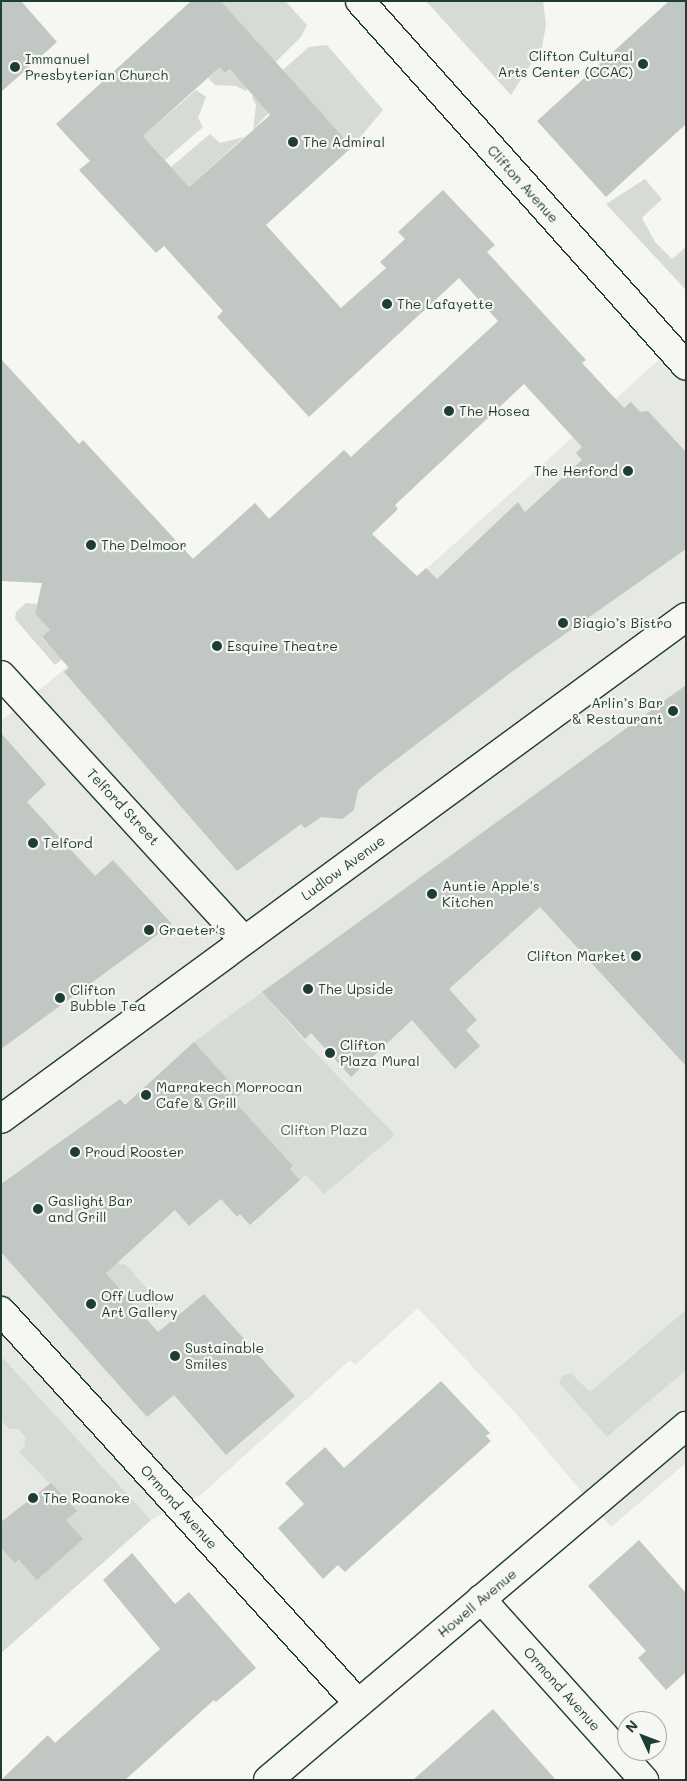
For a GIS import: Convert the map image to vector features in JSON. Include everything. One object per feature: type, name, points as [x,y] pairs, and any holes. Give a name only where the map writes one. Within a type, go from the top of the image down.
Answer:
[{"type":"street","name":"Clifton Avenue","points":[[360,1],[685,364]]},
{"type":"street","name":"Ludlow Avenue","points":[[1,1119],[686,617]]},
{"type":"street","name":"Telford Street","points":[[1,675],[244,940]]},
{"type":"street","name":"Ormond Avenue","points":[[1,1311],[358,1703]]},
{"type":"street","name":"Howell Avenue","points":[[268,1780],[686,1426]]},
{"type":"street","name":"Ormond Avenue","points":[[480,1599],[644,1780]]},
{"type":"shaded area","points":[[671,349],[686,363],[686,1463],[611,1527],[518,1416],[418,1308],[355,1365],[350,1360],[202,1494],[151,1520],[1,1653],[1,721],[121,623],[255,503],[365,624]]},
{"type":"green space","points":[[221,1],[285,1],[307,25],[301,37],[246,91],[236,86],[215,85],[208,78],[220,67],[226,73],[258,42]]},
{"type":"green space","points":[[426,1],[543,1],[546,25],[542,47],[511,95]]},
{"type":"green space","points":[[327,45],[383,110],[352,147],[295,84],[253,130],[256,105],[252,97],[309,47]]},
{"type":"green space","points":[[196,90],[206,97],[198,118],[203,127],[165,160],[143,136]]},
{"type":"green space","points":[[210,134],[220,143],[244,137],[189,187],[171,167]]},
{"type":"green space","points":[[645,179],[662,199],[642,218],[655,242],[672,259],[686,247],[686,290],[606,204]]},
{"type":"green space","points":[[26,603],[37,604],[35,614],[50,630],[42,638],[57,654],[75,648],[55,665],[15,619],[16,612]]},
{"type":"green space","name":"Clifton Plaza","points":[[262,992],[304,1041],[395,1135],[324,1194],[306,1175],[300,1180],[290,1169],[293,1166],[234,1101],[241,1094],[194,1042]]},
{"type":"green space","points":[[112,1255],[121,1265],[125,1264],[160,1303],[97,1360],[125,1295],[105,1271]]},
{"type":"green space","points":[[686,1310],[686,1370],[607,1437],[559,1383],[562,1376],[571,1373],[590,1392]]},
{"type":"green space","points":[[1,1356],[151,1520],[1,1653],[1,1548],[15,1563],[82,1539],[66,1520],[76,1511],[19,1452],[25,1446],[25,1437],[18,1429],[9,1429],[1,1420]]},
{"type":"building","name":"Immanuel Presbyterian Church","points":[[1,1],[21,1],[57,42],[1,92]]},
{"type":"building","points":[[191,1],[221,1],[352,147],[266,225],[341,308],[386,268],[380,262],[405,239],[398,232],[443,190],[495,245],[487,252],[586,360],[582,363],[624,408],[631,402],[640,412],[648,411],[686,452],[686,549],[521,665],[376,775],[358,790],[354,810],[342,819],[321,817],[305,828],[301,824],[237,871],[64,672],[69,668],[42,637],[50,630],[35,614],[42,583],[1,581],[1,359],[79,444],[83,440],[193,559],[255,503],[269,519],[344,450],[351,457],[498,321],[459,278],[309,417],[217,317],[223,311],[164,246],[156,253],[79,170],[90,161],[56,124]],"holes":[[[220,67],[225,73],[230,69],[270,115],[189,187],[143,136]],[[524,384],[582,447],[576,453],[582,460],[525,512],[518,502],[437,579],[426,568],[417,576],[372,534],[398,509],[395,505]]]},
{"type":"building","name":"Clifton Cultural Arts Center (CCAC)","points":[[669,1],[686,1],[686,124],[606,197],[537,121]]},
{"type":"building","points":[[686,685],[686,1066],[540,907],[449,989],[477,1020],[466,1030],[480,1046],[455,1069],[412,1020],[351,1077],[311,1033],[305,1039],[262,992]]},
{"type":"building","points":[[1,733],[46,784],[27,802],[95,876],[113,860],[172,924],[1,1049]]},
{"type":"building","points":[[194,1042],[241,1094],[234,1101],[293,1166],[290,1169],[300,1180],[250,1225],[240,1214],[237,1217],[221,1199],[189,1226],[175,1210],[106,1273],[158,1332],[204,1294],[295,1396],[226,1455],[174,1395],[147,1417],[1,1252],[1,1184],[120,1099],[125,1105]]},
{"type":"building","points":[[441,1381],[490,1433],[486,1436],[491,1441],[345,1572],[338,1565],[323,1579],[278,1528],[304,1504],[285,1483],[325,1447],[344,1468]]},
{"type":"building","name":"The Roanoke","points":[[51,1483],[77,1511],[66,1520],[83,1539],[37,1580],[19,1560],[15,1563],[1,1548],[1,1522]]},
{"type":"building","points":[[639,1540],[686,1593],[686,1672],[666,1690],[638,1658],[646,1651],[588,1586]]},
{"type":"building","points":[[132,1553],[175,1604],[189,1592],[256,1668],[216,1702],[214,1700],[125,1780],[1,1780],[48,1735],[55,1743],[160,1649],[103,1580]]},
{"type":"building","points":[[493,1709],[556,1780],[413,1780]]},
{"type":"place","name":"Clifton Cultural Arts Center (CCAC)","points":[[643,64]]},
{"type":"place","name":"Immanuel Presbyterian Church","points":[[15,67]]},
{"type":"place","name":"The Admiral","points":[[293,142]]},
{"type":"place","name":"The Lafayette","points":[[387,304]]},
{"type":"place","name":"The Hosea","points":[[449,411]]},
{"type":"place","name":"The Herford","points":[[628,471]]},
{"type":"place","name":"The Delmoor","points":[[91,545]]},
{"type":"place","name":"Biagio’s Bistro","points":[[563,623]]},
{"type":"place","name":"Esquire Theatre","points":[[217,646]]},
{"type":"place","name":"Arlin’s Bar & Restaurant","points":[[673,711]]},
{"type":"place","name":"Telford","points":[[33,843]]},
{"type":"place","name":"Auntie Apple's Kitchen","points":[[432,894]]},
{"type":"place","name":"Graeter's","points":[[149,930]]},
{"type":"place","name":"Clifton Market","points":[[636,956]]},
{"type":"place","name":"The Upside","points":[[308,989]]},
{"type":"place","name":"Clifton Bubble Tea","points":[[60,998]]},
{"type":"place","name":"Clifton Plaza Mural","points":[[330,1053]]},
{"type":"place","name":"Marrakech Morrocan Cafe & Grill","points":[[146,1095]]},
{"type":"place","name":"Proud Rooster","points":[[75,1152]]},
{"type":"place","name":"Gaslight Bar and Grill","points":[[38,1209]]},
{"type":"place","name":"Off Ludlow Art Gallery","points":[[91,1304]]},
{"type":"place","name":"Sustainable Smiles","points":[[175,1356]]},
{"type":"place","name":"The Roanoke","points":[[33,1498]]}]
